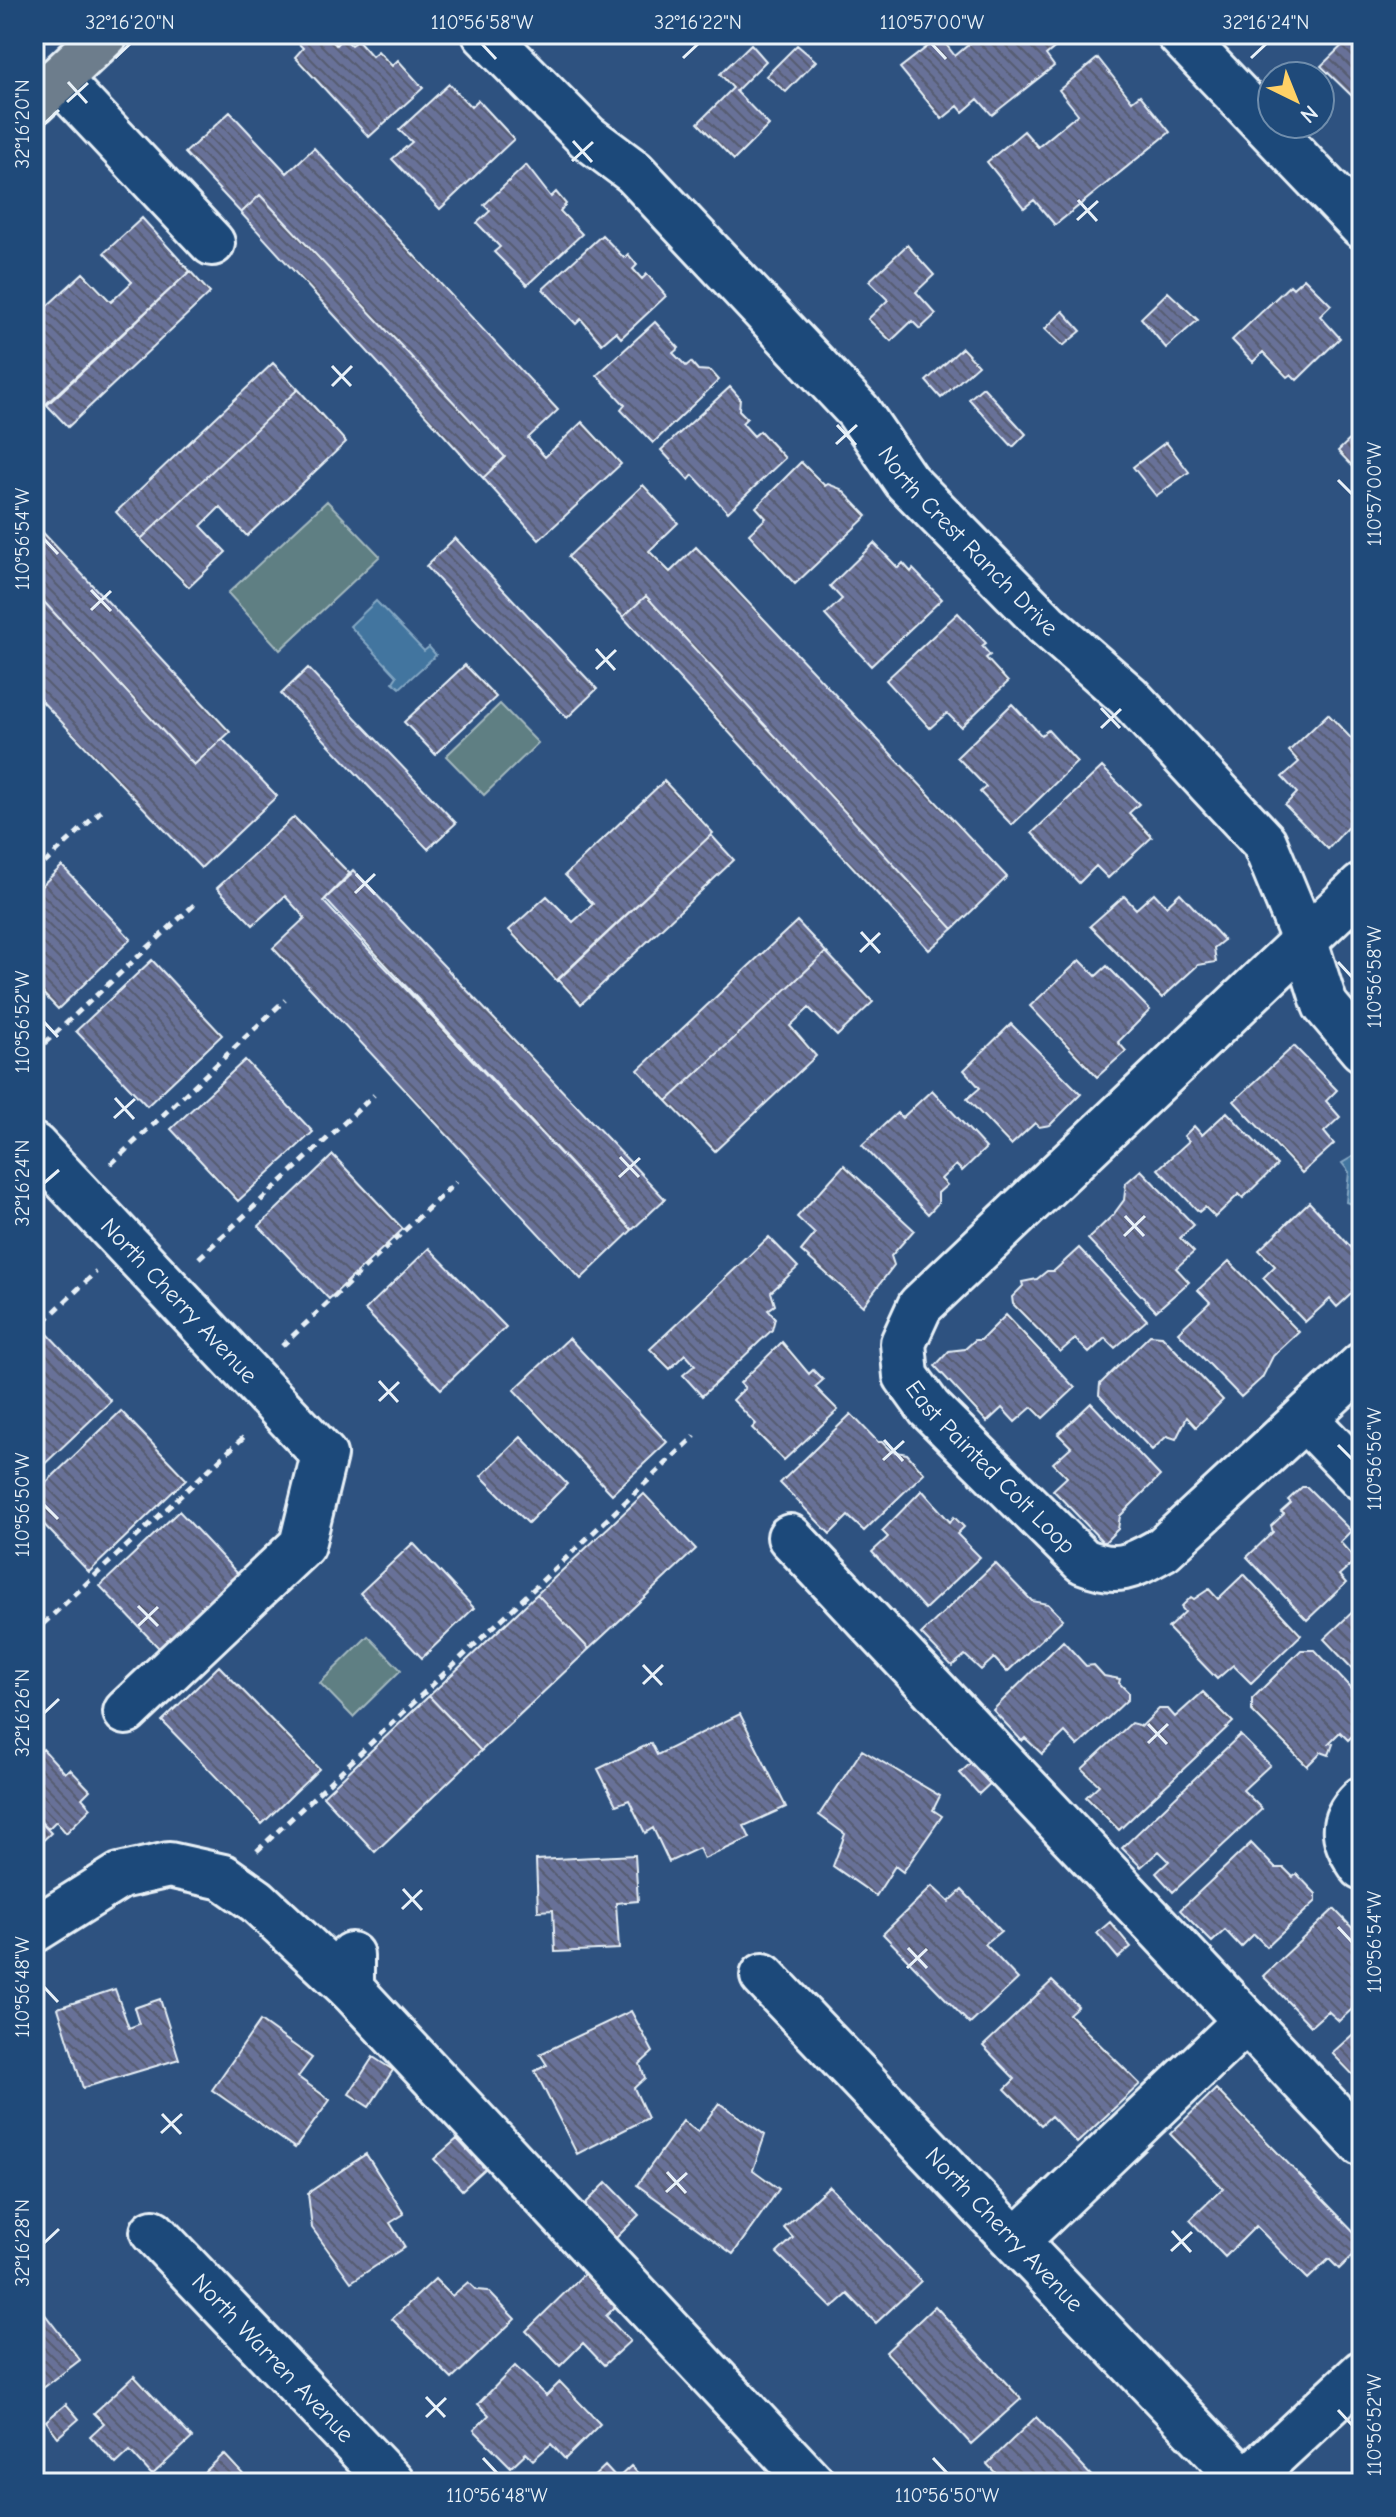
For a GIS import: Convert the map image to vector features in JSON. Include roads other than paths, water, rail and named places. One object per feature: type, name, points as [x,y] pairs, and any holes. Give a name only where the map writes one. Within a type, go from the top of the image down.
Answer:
[{"type":"main road","points":[[46,90],[106,34]]},
{"type":"street","name":"North Crest Ranch Drive","points":[[485,34],[587,137],[634,172],[858,411],[906,481],[1046,624],[1128,696],[1264,842],[1304,939],[1325,1005],[1362,1049]]},
{"type":"street","points":[[1179,34],[1362,226]]},
{"type":"street","points":[[46,90],[212,243]]},
{"type":"street","name":"East Painted Colt Loop","points":[[1362,886],[920,1306],[903,1343],[906,1376],[929,1408],[1083,1561],[1107,1571],[1134,1566],[1163,1549],[1362,1365]]},
{"type":"street","name":"North Cherry Avenue","points":[[34,1146],[324,1455],[302,1545],[126,1712]]},
{"type":"street","points":[[1305,1419],[1362,1478]]},
{"type":"street","points":[[790,1537],[1362,2144]]},
{"type":"street","points":[[1362,1799],[1344,1824],[1345,1843],[1362,1867]]},
{"type":"street","points":[[34,1930],[120,1876],[169,1865],[223,1877],[257,1901],[351,1972],[812,2483]]},
{"type":"street","name":"North Cherry Avenue","points":[[763,1976],[1245,2482]]},
{"type":"street","points":[[1016,2241],[1246,2021]]},
{"type":"street","name":"North Warren Avenue","points":[[153,2232],[392,2483]]},
{"type":"street","points":[[1245,2482],[1362,2373]]},
{"type":"water","points":[[376,601],[424,651],[429,647],[436,655],[400,688],[393,682],[397,676],[350,626]]},
{"type":"water","points":[[1362,1154],[1362,1208],[1346,1202],[1349,1172],[1342,1163]]}]
